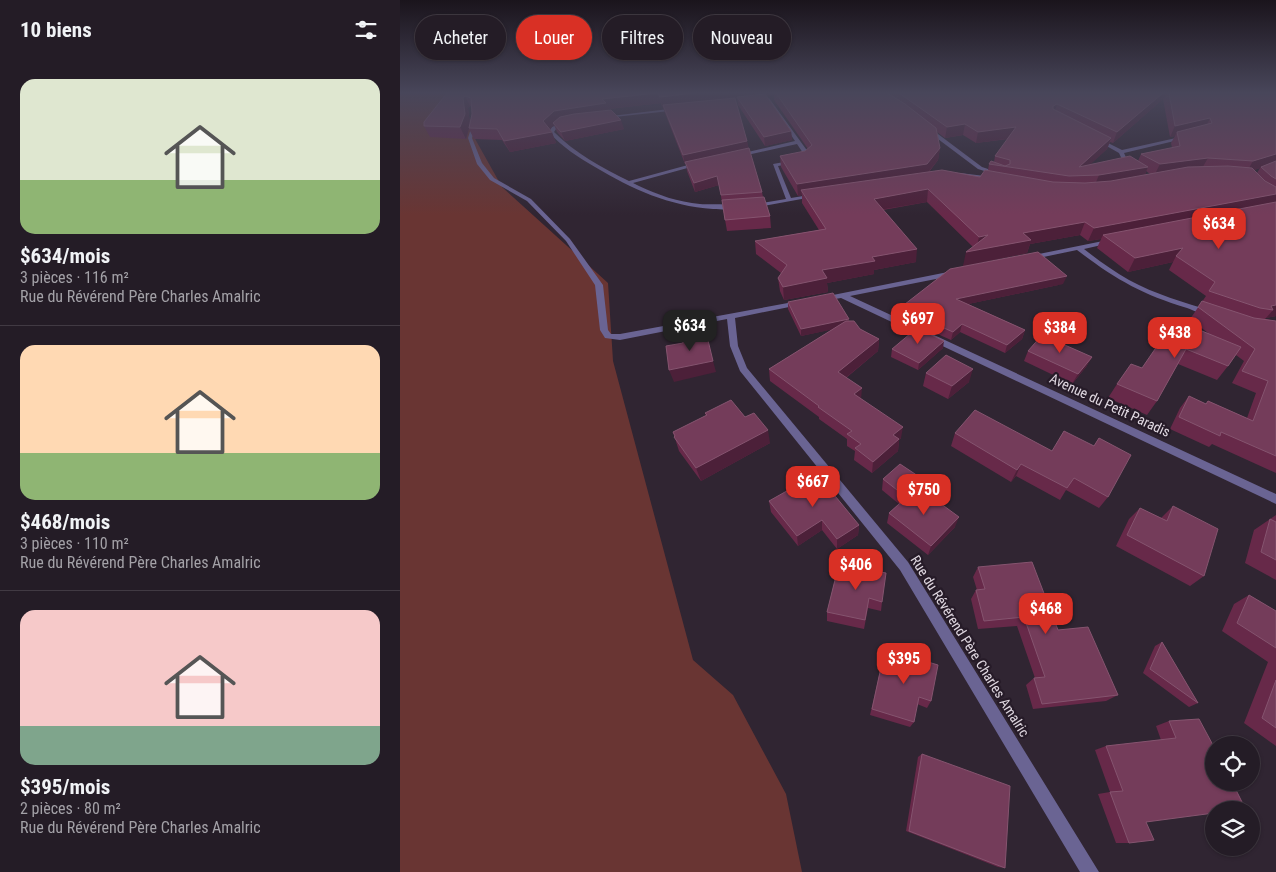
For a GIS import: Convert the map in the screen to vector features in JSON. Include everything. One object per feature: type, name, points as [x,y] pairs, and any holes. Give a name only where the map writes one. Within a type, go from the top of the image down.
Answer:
[{"type":"street","points":[[471,134],[470,138],[479,163],[492,179],[529,200],[568,240],[599,285],[604,330],[608,336],[620,337],[965,271]]},
{"type":"street","points":[[553,134],[566,148],[645,192],[672,202],[692,206],[756,206],[826,194]]},
{"type":"street","points":[[775,165],[807,158],[808,156],[792,134]]},
{"type":"street","points":[[935,134],[980,168],[1002,177],[959,175],[949,177]]},
{"type":"street","points":[[1121,152],[1194,134]]},
{"type":"street","points":[[1095,139],[1121,152],[1127,165],[1140,173]]},
{"type":"street","points":[[736,155],[798,142]]},
{"type":"street","points":[[764,149],[775,165],[789,200]]},
{"type":"street","points":[[959,175],[969,168],[970,160]]},
{"type":"street","points":[[628,183],[707,162]]},
{"type":"street","points":[[1021,259],[1125,239]]},
{"type":"street","points":[[1078,248],[1110,272],[1156,296],[1220,317]]},
{"type":"street","name":"Avenue du Petit Paradis","points":[[842,295],[1276,499]]},
{"type":"street","name":"Rue du Révérend Père Charles Amalric","points":[[731,316],[734,346],[743,369],[904,566],[1090,872]]},
{"type":"shaded area","points":[[400,134],[472,134],[502,187],[608,283],[613,361],[693,660],[733,695],[786,794],[802,872],[400,872]]},
{"type":"building","points":[[500,134],[543,134],[504,141]]},
{"type":"building","points":[[674,134],[745,134],[747,141],[683,155]]},
{"type":"building","points":[[762,134],[779,134],[764,137]]},
{"type":"building","points":[[804,134],[937,134],[940,148],[927,164],[797,184],[780,156],[805,151],[812,145]]},
{"type":"building","points":[[1011,134],[1102,134],[1111,138],[1079,167],[1130,156],[1148,167],[1099,175],[1069,176],[989,164],[991,161],[1005,166],[1010,164],[1010,160],[995,156]]},
{"type":"building","points":[[1177,134],[1276,134],[1276,154],[1253,161],[1208,158],[1160,164],[1141,154],[1180,146]]},
{"type":"building","points":[[749,148],[762,192],[721,195],[717,176],[694,183],[685,162]]},
{"type":"building","points":[[1276,161],[1276,179],[1261,167]]},
{"type":"building","points":[[1228,166],[1252,168],[1265,181],[1276,187],[1276,194],[1094,228],[1085,222],[1023,233],[1031,240],[966,252],[988,235],[979,237],[928,189],[874,199],[917,249],[872,257],[875,261],[822,270],[827,278],[783,287],[778,278],[787,265],[755,241],[826,229],[801,190],[942,170],[980,177],[985,170],[1053,182],[1085,183],[1111,181],[1188,167]]},
{"type":"building","points":[[764,197],[770,216],[725,220],[722,200]]},
{"type":"building","points":[[1276,202],[1276,305],[1271,306],[1273,310],[1260,308],[1209,291],[1215,282],[1176,256],[1183,248],[1135,258],[1103,235]]},
{"type":"building","points":[[1038,252],[1067,276],[956,299],[1025,330],[1007,345],[962,324],[953,332],[926,320],[936,312],[922,306],[904,310],[900,308],[950,269]]},
{"type":"building","points":[[833,293],[849,319],[801,329],[788,302]]},
{"type":"building","points":[[1202,301],[1254,318],[1276,321],[1276,456],[1221,432],[1220,436],[1179,417],[1189,396],[1206,404],[1208,401],[1253,421],[1268,381],[1242,371],[1255,349],[1198,307]]},
{"type":"building","points":[[1175,320],[1241,347],[1228,366],[1186,349],[1157,401],[1117,384],[1131,364],[1142,368]]},
{"type":"building","points":[[846,321],[854,321],[860,329],[879,339],[838,372],[862,388],[854,394],[903,427],[893,435],[899,439],[873,462],[855,448],[861,444],[847,434],[852,431],[769,369]]},
{"type":"building","points":[[917,328],[944,341],[919,363],[892,349]]},
{"type":"building","points":[[706,332],[713,361],[669,370],[666,346],[683,343],[682,336]]},
{"type":"building","points":[[1042,335],[1092,357],[1078,374],[1028,351]]},
{"type":"building","points":[[946,355],[973,369],[952,386],[926,373]]},
{"type":"building","points":[[731,400],[745,417],[754,413],[768,430],[696,468],[674,437],[673,432],[707,415],[705,413]]},
{"type":"building","points":[[975,410],[1052,451],[1064,431],[1094,446],[1099,438],[1131,455],[1108,497],[1074,478],[1067,488],[1021,464],[1017,470],[955,433]]},
{"type":"building","points":[[900,464],[924,480],[906,497],[883,479]]},
{"type":"building","points":[[817,474],[859,525],[837,539],[822,520],[797,536],[769,501]]},
{"type":"building","points":[[918,487],[959,517],[931,546],[889,513]]},
{"type":"building","points":[[1173,506],[1218,529],[1204,576],[1127,535],[1140,508],[1167,521]]},
{"type":"building","points":[[1270,519],[1276,522],[1276,560],[1261,552]]},
{"type":"building","points":[[1032,562],[1058,630],[1088,627],[1118,695],[1042,704],[1034,678],[1045,677],[1024,617],[984,621],[976,590],[985,589],[978,567]]},
{"type":"building","points":[[839,564],[886,573],[882,602],[869,598],[865,620],[827,612]]},
{"type":"building","points":[[1249,595],[1276,611],[1276,648],[1237,623]]},
{"type":"building","points":[[1162,642],[1198,703],[1150,669]]},
{"type":"building","points":[[885,649],[938,665],[931,701],[919,697],[914,722],[872,709]]},
{"type":"building","points":[[1276,680],[1276,728],[1262,718]]},
{"type":"building","points":[[1199,719],[1208,736],[1205,736],[1205,791],[1236,791],[1242,801],[1205,801],[1205,814],[1146,822],[1154,840],[1129,843],[1110,792],[1123,791],[1106,746],[1176,738],[1169,721]]},
{"type":"building","points":[[922,754],[1010,786],[1005,868],[909,831]]}]
